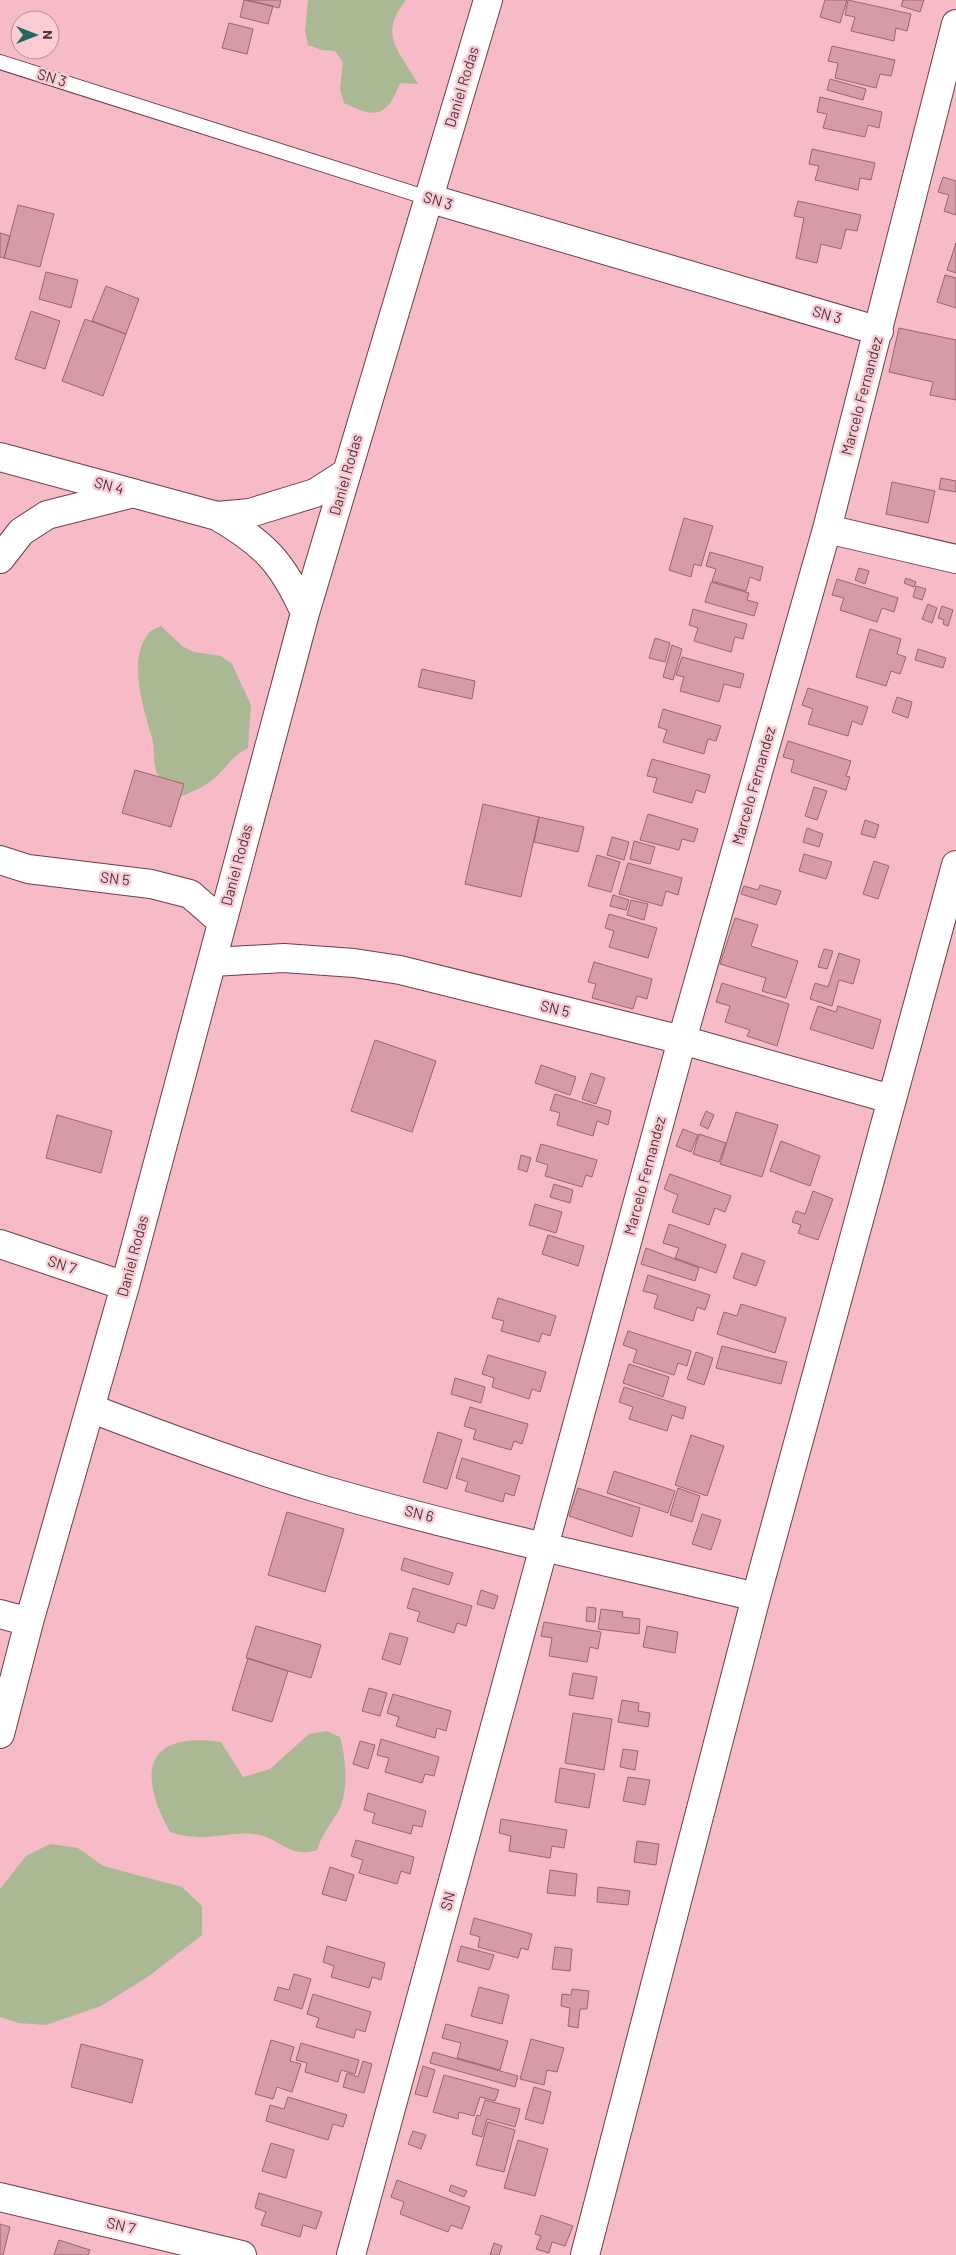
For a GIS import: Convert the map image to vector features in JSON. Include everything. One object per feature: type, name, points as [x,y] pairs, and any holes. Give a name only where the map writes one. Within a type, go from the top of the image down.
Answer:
[{"type":"street","name":"Daniel Rodas","points":[[0,1734],[29,1622],[125,1286],[213,962],[221,921],[306,613],[346,473],[488,0]]},
{"type":"street","name":"Marcelo Fernandez","points":[[545,1547],[682,1040],[826,529],[879,331],[956,24]]},
{"type":"street","name":"SN 3","points":[[428,198],[879,331]]},
{"type":"street","name":"SN 4","points":[[0,456],[218,516],[247,533],[274,558],[291,581],[306,613]]},
{"type":"street","name":"SN 4","points":[[218,516],[250,513],[315,493],[346,473]]},
{"type":"street","points":[[0,559],[22,532],[48,515],[133,493]]},
{"type":"street","points":[[826,529],[956,559]]},
{"type":"street","name":"SN 5","points":[[0,860],[36,870],[111,877],[151,884],[190,894],[221,921]]},
{"type":"street","points":[[585,2255],[756,1597],[956,865]]},
{"type":"street","name":"SN 5","points":[[213,962],[284,958],[354,963],[400,970],[682,1040],[891,1099]]},
{"type":"street","name":"SN 7","points":[[0,1244],[125,1286]]},
{"type":"street","name":"SN 6","points":[[90,1408],[203,1452],[318,1488],[545,1547],[756,1597]]},
{"type":"street","name":"SN","points":[[351,2255],[545,1547]]},
{"type":"street","points":[[0,1614],[29,1622]]},
{"type":"street","name":"SN 7","points":[[0,2197],[242,2255]]},
{"type":"lane","name":"SN 3","points":[[0,62],[428,198]]},
{"type":"green space","points":[[308,0],[406,0],[397,13],[392,34],[394,43],[418,84],[400,83],[390,103],[379,112],[364,111],[344,103],[340,89],[343,62],[335,51],[322,50],[308,45],[305,32]]},
{"type":"green space","points":[[161,626],[182,646],[194,652],[221,656],[232,664],[251,705],[248,748],[235,757],[208,783],[179,797],[164,783],[157,773],[153,743],[139,686],[138,671],[142,645],[149,633]]},
{"type":"green space","points":[[327,1731],[340,1737],[344,1754],[345,1784],[339,1810],[324,1834],[317,1850],[299,1852],[255,1834],[194,1837],[170,1832],[153,1792],[152,1775],[155,1761],[163,1750],[176,1743],[196,1740],[221,1742],[243,1777],[270,1769],[309,1734]]},
{"type":"green space","points":[[50,1844],[78,1848],[103,1866],[182,1887],[202,1906],[202,1935],[149,1976],[101,2006],[46,2025],[18,2023],[0,2017],[0,1889],[26,1856]]},
{"type":"building","points":[[244,0],[273,6],[268,24],[240,17]]},
{"type":"building","points":[[247,0],[281,0],[279,8]]},
{"type":"building","points":[[825,0],[847,0],[840,23],[820,17]]},
{"type":"building","points":[[848,0],[911,14],[907,31],[896,28],[894,41],[851,31],[855,17],[845,15]]},
{"type":"building","points":[[903,0],[924,0],[920,12],[901,6]]},
{"type":"building","points":[[229,23],[253,29],[247,54],[222,48]]},
{"type":"building","points":[[832,46],[895,60],[891,76],[880,74],[876,88],[835,78],[838,63],[828,61]]},
{"type":"building","points":[[830,79],[866,89],[863,100],[827,90]]},
{"type":"building","points":[[820,97],[882,112],[879,128],[868,125],[865,137],[823,128],[827,114],[817,112]]},
{"type":"building","points":[[812,149],[875,163],[871,180],[860,178],[858,190],[815,180],[819,166],[809,164]]},
{"type":"building","points":[[943,177],[956,181],[956,215],[944,211],[949,195],[938,192]]},
{"type":"building","points":[[798,201],[861,215],[857,231],[846,229],[841,249],[821,244],[817,263],[796,258],[804,218],[794,216]]},
{"type":"building","points":[[18,205],[54,214],[40,267],[4,258]]},
{"type":"building","points":[[0,233],[10,236],[4,258],[0,257]]},
{"type":"building","points":[[956,243],[956,273],[947,270]]},
{"type":"building","points":[[46,272],[78,280],[71,308],[39,299]]},
{"type":"building","points":[[945,275],[956,278],[956,308],[937,302]]},
{"type":"building","points":[[106,286],[139,299],[126,334],[92,321]]},
{"type":"building","points":[[31,311],[60,321],[45,369],[15,359]]},
{"type":"building","points":[[85,319],[126,334],[103,396],[62,381]]},
{"type":"building","points":[[899,328],[956,340],[956,400],[930,395],[933,382],[889,372]]},
{"type":"building","points":[[941,478],[956,481],[956,492],[939,489]]},
{"type":"building","points":[[892,482],[935,491],[928,523],[886,514]]},
{"type":"building","points":[[684,518],[713,526],[701,566],[694,564],[691,577],[669,570]]},
{"type":"building","points":[[710,552],[763,567],[760,581],[750,577],[746,591],[712,581],[716,569],[706,566]]},
{"type":"building","points":[[859,568],[869,571],[865,584],[855,580]]},
{"type":"building","points":[[906,578],[916,582],[914,587],[904,583]]},
{"type":"building","points":[[837,579],[898,598],[894,612],[882,608],[877,622],[840,610],[844,598],[832,595]]},
{"type":"building","points":[[711,582],[749,593],[747,600],[758,603],[754,616],[705,602]]},
{"type":"building","points":[[916,586],[926,589],[922,600],[913,597]]},
{"type":"building","points":[[928,604],[937,608],[932,623],[922,619]]},
{"type":"building","points":[[942,606],[953,610],[948,626],[943,624],[944,620],[938,618]]},
{"type":"building","points":[[693,609],[747,624],[743,639],[735,637],[731,652],[694,641],[698,628],[689,625]]},
{"type":"building","points":[[870,629],[901,639],[897,654],[906,657],[900,674],[891,671],[886,686],[856,677]]},
{"type":"building","points":[[655,638],[670,643],[665,662],[649,658]]},
{"type":"building","points":[[672,645],[682,649],[673,680],[663,677]]},
{"type":"building","points":[[918,649],[946,658],[943,668],[915,660]]},
{"type":"building","points":[[682,657],[744,674],[740,688],[724,684],[719,702],[680,691],[684,677],[676,675]]},
{"type":"building","points":[[422,669],[475,681],[472,699],[418,687]]},
{"type":"building","points":[[808,688],[868,707],[862,725],[852,721],[848,736],[808,724],[813,709],[802,705]]},
{"type":"building","points":[[897,697],[912,702],[908,718],[892,712]]},
{"type":"building","points":[[663,709],[721,726],[716,741],[708,739],[704,754],[663,742],[667,730],[658,727]]},
{"type":"building","points":[[788,741],[851,761],[846,776],[850,777],[846,790],[791,772],[794,760],[783,757]]},
{"type":"building","points":[[652,759],[710,775],[705,793],[696,790],[692,803],[653,792],[657,778],[647,776]]},
{"type":"building","points":[[135,770],[184,784],[171,827],[122,813]]},
{"type":"building","points":[[814,787],[827,791],[817,820],[805,816]]},
{"type":"building","points":[[483,804],[539,817],[521,897],[465,884]]},
{"type":"building","points":[[648,814],[698,829],[694,842],[682,839],[679,850],[640,840]]},
{"type":"building","points":[[539,817],[584,827],[578,852],[534,842]]},
{"type":"building","points":[[865,820],[879,825],[875,838],[861,834]]},
{"type":"building","points":[[807,828],[823,834],[819,847],[803,842]]},
{"type":"building","points":[[612,837],[629,842],[624,860],[607,855]]},
{"type":"building","points":[[634,841],[655,847],[650,864],[630,859]]},
{"type":"building","points":[[804,854],[832,862],[826,879],[799,871]]},
{"type":"building","points":[[597,855],[620,862],[611,892],[588,886]]},
{"type":"building","points":[[874,861],[889,866],[878,899],[863,894]]},
{"type":"building","points":[[628,863],[682,878],[678,895],[666,891],[662,906],[619,894]]},
{"type":"building","points":[[760,885],[781,891],[776,905],[741,894],[744,886],[758,890]]},
{"type":"building","points":[[613,895],[629,900],[626,910],[610,906]]},
{"type":"building","points":[[631,900],[648,904],[644,920],[627,915]]},
{"type":"building","points":[[609,914],[657,928],[648,958],[609,947],[614,931],[605,928]]},
{"type":"building","points":[[735,918],[758,925],[751,946],[798,961],[786,998],[762,991],[766,978],[720,964]]},
{"type":"building","points":[[824,949],[833,951],[827,969],[818,967]]},
{"type":"building","points":[[839,953],[860,960],[853,984],[839,980],[832,1006],[810,999],[815,983],[828,987]]},
{"type":"building","points":[[594,962],[652,979],[647,999],[637,996],[633,1009],[592,998],[596,984],[588,982]]},
{"type":"building","points":[[722,983],[789,1004],[777,1046],[747,1036],[750,1030],[725,1022],[730,1006],[716,1002]]},
{"type":"building","points":[[818,1006],[836,1012],[838,1006],[881,1020],[873,1049],[810,1029]]},
{"type":"building","points":[[375,1040],[436,1061],[412,1132],[351,1111]]},
{"type":"building","points":[[541,1065],[576,1077],[570,1095],[535,1083]]},
{"type":"building","points":[[591,1073],[605,1078],[596,1104],[582,1099]]},
{"type":"building","points":[[555,1094],[611,1111],[608,1125],[597,1121],[593,1136],[557,1125],[560,1113],[550,1110]]},
{"type":"building","points":[[706,1111],[714,1115],[708,1129],[700,1125]]},
{"type":"building","points":[[736,1112],[778,1125],[762,1177],[720,1164]]},
{"type":"building","points":[[57,1115],[112,1131],[101,1173],[46,1158]]},
{"type":"building","points":[[683,1129],[698,1135],[691,1152],[676,1146]]},
{"type":"building","points":[[699,1134],[726,1143],[719,1162],[693,1154]]},
{"type":"building","points":[[781,1141],[820,1156],[810,1186],[770,1171]]},
{"type":"building","points":[[541,1144],[597,1160],[592,1177],[586,1175],[582,1187],[545,1176],[548,1165],[536,1161]]},
{"type":"building","points":[[521,1155],[531,1158],[527,1172],[518,1169]]},
{"type":"building","points":[[670,1174],[731,1196],[725,1212],[715,1208],[709,1225],[672,1212],[678,1195],[664,1189]]},
{"type":"building","points":[[554,1184],[573,1190],[570,1203],[550,1197]]},
{"type":"building","points":[[813,1191],[833,1199],[818,1240],[798,1233],[801,1225],[792,1222],[796,1211],[805,1214]]},
{"type":"building","points":[[535,1204],[562,1212],[556,1233],[529,1225]]},
{"type":"building","points":[[669,1224],[726,1245],[716,1273],[675,1258],[679,1248],[663,1243]]},
{"type":"building","points":[[548,1235],[584,1246],[578,1266],[542,1254]]},
{"type":"building","points":[[646,1248],[699,1268],[695,1281],[641,1264]]},
{"type":"building","points":[[742,1253],[765,1261],[756,1286],[733,1278]]},
{"type":"building","points":[[648,1275],[710,1295],[705,1310],[697,1307],[693,1321],[654,1308],[658,1295],[643,1291]]},
{"type":"building","points":[[498,1298],[556,1316],[550,1336],[542,1333],[539,1342],[501,1331],[504,1321],[492,1318]]},
{"type":"building","points":[[741,1304],[786,1318],[775,1353],[717,1334],[724,1312],[737,1316]]},
{"type":"building","points":[[628,1331],[691,1351],[687,1366],[678,1363],[674,1375],[633,1362],[637,1350],[623,1345]]},
{"type":"building","points":[[722,1346],[787,1362],[781,1384],[716,1368]]},
{"type":"building","points":[[696,1352],[713,1358],[704,1385],[687,1379]]},
{"type":"building","points":[[488,1355],[546,1372],[540,1392],[532,1389],[529,1399],[492,1387],[494,1378],[482,1374]]},
{"type":"building","points":[[629,1364],[669,1377],[663,1397],[623,1383]]},
{"type":"building","points":[[455,1378],[485,1387],[481,1403],[451,1394]]},
{"type":"building","points":[[624,1387],[686,1407],[683,1419],[672,1415],[667,1431],[629,1419],[633,1407],[619,1402]]},
{"type":"building","points":[[470,1407],[528,1424],[522,1444],[514,1441],[511,1450],[473,1439],[476,1430],[464,1426]]},
{"type":"building","points":[[438,1432],[462,1440],[447,1489],[423,1482]]},
{"type":"building","points":[[691,1435],[724,1446],[707,1496],[675,1485]]},
{"type":"building","points":[[462,1458],[520,1476],[514,1496],[505,1493],[503,1502],[465,1491],[468,1482],[456,1478]]},
{"type":"building","points":[[614,1471],[675,1491],[668,1513],[607,1493]]},
{"type":"building","points":[[578,1488],[640,1508],[632,1537],[569,1516]]},
{"type":"building","points":[[678,1488],[700,1496],[692,1522],[670,1515]]},
{"type":"building","points":[[287,1512],[344,1529],[325,1592],[268,1575]]},
{"type":"building","points":[[702,1514],[721,1520],[711,1550],[692,1544]]},
{"type":"building","points":[[404,1558],[453,1573],[449,1585],[401,1570]]},
{"type":"building","points":[[413,1588],[472,1606],[466,1626],[457,1623],[454,1633],[417,1621],[420,1612],[407,1608]]},
{"type":"building","points":[[481,1590],[498,1596],[494,1609],[477,1604]]},
{"type":"building","points":[[587,1607],[596,1608],[595,1622],[586,1621]]},
{"type":"building","points":[[601,1609],[623,1612],[622,1617],[640,1619],[639,1634],[598,1629]]},
{"type":"building","points":[[544,1622],[601,1632],[598,1649],[590,1647],[587,1662],[549,1656],[552,1638],[541,1636]]},
{"type":"building","points":[[256,1626],[321,1645],[311,1678],[246,1658]]},
{"type":"building","points":[[647,1626],[678,1632],[675,1653],[643,1647]]},
{"type":"building","points":[[390,1633],[408,1638],[400,1665],[382,1659]]},
{"type":"building","points":[[248,1658],[288,1671],[272,1722],[232,1710]]},
{"type":"building","points":[[573,1673],[597,1677],[593,1699],[569,1695]]},
{"type":"building","points":[[369,1688],[387,1693],[380,1716],[362,1711]]},
{"type":"building","points":[[393,1694],[451,1711],[446,1731],[437,1728],[435,1738],[396,1726],[399,1717],[387,1713]]},
{"type":"building","points":[[622,1700],[639,1703],[638,1711],[650,1713],[648,1727],[618,1722]]},
{"type":"building","points":[[573,1713],[612,1719],[604,1770],[565,1763]]},
{"type":"building","points":[[381,1739],[439,1757],[434,1776],[425,1774],[422,1783],[385,1772],[389,1758],[377,1755]]},
{"type":"building","points":[[360,1741],[375,1745],[368,1769],[353,1764]]},
{"type":"building","points":[[623,1749],[638,1751],[635,1770],[620,1767]]},
{"type":"building","points":[[560,1768],[595,1774],[589,1808],[555,1802]]},
{"type":"building","points":[[628,1777],[650,1780],[645,1805],[623,1801]]},
{"type":"building","points":[[368,1793],[426,1811],[422,1827],[413,1825],[411,1834],[372,1823],[375,1813],[364,1810]]},
{"type":"building","points":[[501,1819],[567,1830],[564,1848],[552,1846],[550,1858],[509,1851],[511,1836],[499,1833]]},
{"type":"building","points":[[356,1840],[414,1857],[410,1874],[401,1871],[397,1884],[359,1873],[363,1860],[351,1856]]},
{"type":"building","points":[[637,1841],[659,1844],[656,1865],[634,1862]]},
{"type":"building","points":[[330,1867],[354,1875],[346,1901],[322,1894]]},
{"type":"building","points":[[550,1870],[577,1874],[575,1896],[547,1893]]},
{"type":"building","points":[[598,1887],[630,1891],[628,1905],[597,1902]]},
{"type":"building","points":[[474,1918],[532,1934],[528,1950],[521,1948],[518,1958],[478,1947],[480,1937],[470,1934]]},
{"type":"building","points":[[327,1946],[385,1963],[381,1980],[372,1977],[369,1988],[331,1977],[334,1966],[323,1962]]},
{"type":"building","points":[[461,1946],[494,1955],[489,1970],[457,1961]]},
{"type":"building","points":[[555,1947],[572,1949],[570,1971],[552,1969]]},
{"type":"building","points":[[294,1974],[311,1979],[302,2009],[274,2000],[278,1987],[289,1990]]},
{"type":"building","points":[[479,1987],[509,1995],[502,2024],[471,2016]]},
{"type":"building","points":[[572,1989],[589,1991],[587,2009],[580,2009],[578,2028],[568,2026],[570,2008],[561,2006],[562,1994],[571,1995]]},
{"type":"building","points":[[313,1994],[371,2012],[365,2032],[356,2029],[354,2038],[316,2027],[319,2018],[307,2014]]},
{"type":"building","points":[[446,2024],[508,2041],[500,2070],[457,2058],[461,2043],[442,2038]]},
{"type":"building","points":[[531,2039],[564,2048],[557,2072],[547,2070],[544,2085],[520,2079]]},
{"type":"building","points":[[271,2040],[294,2047],[290,2061],[301,2064],[292,2092],[277,2087],[273,2099],[255,2094]]},
{"type":"building","points":[[301,2043],[359,2060],[355,2074],[341,2070],[338,2082],[305,2072],[307,2063],[296,2060]]},
{"type":"building","points":[[81,2044],[143,2060],[132,2103],[71,2087]]},
{"type":"building","points":[[433,2052],[518,2076],[515,2087],[430,2063]]},
{"type":"building","points":[[363,2061],[372,2064],[364,2093],[343,2087],[347,2073],[358,2077]]},
{"type":"building","points":[[423,2066],[435,2070],[427,2097],[415,2094]]},
{"type":"building","points":[[444,2075],[499,2090],[495,2101],[480,2097],[474,2116],[459,2112],[458,2119],[433,2112]]},
{"type":"building","points":[[534,2087],[551,2092],[543,2124],[525,2119]]},
{"type":"building","points":[[288,2097],[347,2115],[343,2127],[333,2124],[328,2140],[266,2121],[270,2105],[284,2109]]},
{"type":"building","points":[[485,2100],[520,2109],[515,2127],[487,2119],[482,2137],[472,2134],[477,2115],[480,2116]]},
{"type":"building","points":[[488,2122],[515,2130],[504,2172],[476,2165]]},
{"type":"building","points":[[413,2131],[426,2135],[421,2149],[408,2144]]},
{"type":"building","points":[[518,2140],[548,2149],[535,2196],[504,2188]]},
{"type":"building","points":[[271,2143],[294,2150],[286,2178],[262,2171]]},
{"type":"building","points":[[397,2180],[470,2207],[462,2229],[451,2225],[448,2232],[400,2214],[404,2202],[391,2197]]},
{"type":"building","points":[[451,2185],[467,2191],[464,2197],[449,2191]]},
{"type":"building","points":[[259,2193],[322,2212],[316,2229],[303,2225],[300,2237],[261,2225],[266,2212],[255,2208]]},
{"type":"building","points":[[541,2215],[573,2226],[565,2246],[552,2242],[549,2253],[536,2249],[541,2236],[535,2234]]},
{"type":"building","points":[[0,2224],[10,2227],[3,2255],[0,2255]]},
{"type":"building","points":[[59,2240],[90,2250],[88,2255],[54,2255]]},
{"type":"building","points":[[494,2243],[502,2246],[499,2255],[490,2255]]}]
